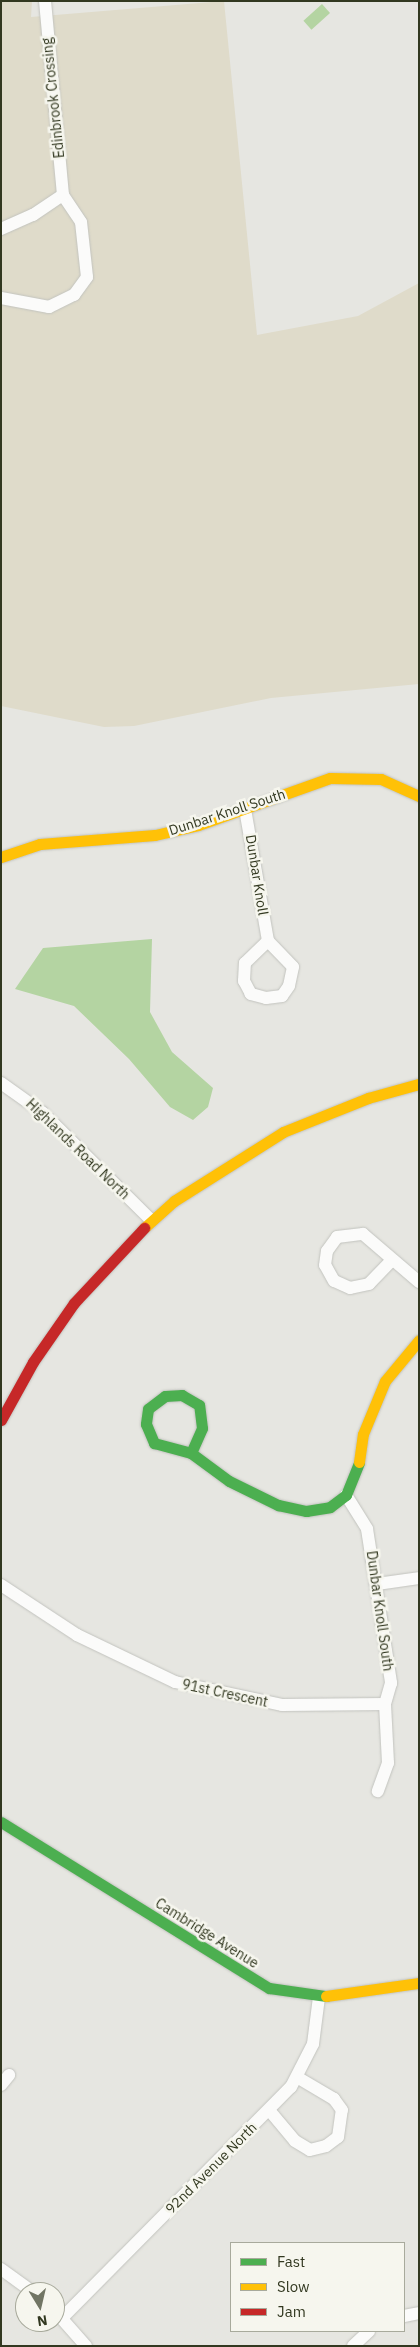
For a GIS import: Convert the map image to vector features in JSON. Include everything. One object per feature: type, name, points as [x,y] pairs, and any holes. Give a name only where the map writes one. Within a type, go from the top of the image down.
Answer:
[{"type":"street","name":"Edinbrook Crossing","points":[[1,298],[49,307],[83,286],[87,264],[81,222],[63,195],[45,1]]},
{"type":"street","points":[[1,229],[33,215],[63,195]]},
{"type":"street","name":"Dunbar Knoll South","points":[[1,857],[40,844],[155,835],[245,809],[306,785],[356,776],[381,779],[419,796]]},
{"type":"street","name":"Dunbar Knoll","points":[[245,809],[268,941]]},
{"type":"street","points":[[268,941],[292,968],[290,986],[282,996],[266,998],[251,994],[244,981],[245,963],[268,941]]},
{"type":"street","name":"Highlands Road North","points":[[1,1083],[50,1119],[151,1220]]},
{"type":"street","points":[[1,1420],[33,1362],[74,1303],[151,1220],[210,1175],[282,1132],[368,1098],[419,1084]]},
{"type":"street","points":[[392,1260],[369,1284],[350,1288],[334,1282],[325,1265],[327,1251],[337,1237],[350,1233],[363,1234],[419,1282]]},
{"type":"street","points":[[191,1453],[202,1428],[199,1405],[182,1395],[165,1396],[148,1409],[146,1424],[154,1443],[191,1453],[237,1486],[278,1505],[318,1510],[346,1495],[356,1476],[372,1407],[385,1381],[419,1340]]},
{"type":"street","name":"Dunbar Knoll South","points":[[346,1495],[367,1529],[378,1584],[391,1683],[386,1704],[388,1763],[378,1791]]},
{"type":"street","points":[[378,1584],[419,1578]]},
{"type":"street","name":"91st Crescent","points":[[1,1585],[78,1635],[175,1682],[282,1705],[386,1704]]},
{"type":"street","name":"Cambridge Avenue","points":[[1,1822],[248,1976],[291,1994],[319,1997],[419,1983]]},
{"type":"street","name":"92nd Avenue North","points":[[65,2308],[270,2110],[297,2077],[313,2044],[319,1997]]},
{"type":"street","points":[[270,2110],[295,2141],[310,2150],[326,2146],[338,2137],[342,2110],[334,2099],[297,2077]]},
{"type":"street","points":[[1,2269],[19,2282]]},
{"type":"street","points":[[405,2316],[419,2313]]},
{"type":"street","points":[[65,2321],[86,2346]]},
{"type":"street","points":[[353,2346],[368,2332]]},
{"type":"shaded area","points":[[1,1],[32,1],[31,17],[224,1],[257,335],[358,316],[419,283],[419,684],[271,698],[134,726],[104,727],[1,706]]},
{"type":"shaded area","points":[[322,4],[330,13],[311,30],[303,21]]},
{"type":"shaded area","points":[[152,939],[150,1012],[172,1052],[213,1088],[208,1107],[193,1120],[170,1107],[129,1059],[74,1006],[15,989],[43,948]]},
{"type":"traffic: fast","points":[[191,1453],[202,1428],[199,1405],[182,1395],[165,1396],[148,1409],[146,1424],[154,1443],[191,1453],[229,1481],[278,1505],[306,1511],[330,1507],[346,1495],[359,1462]]},
{"type":"traffic: fast","points":[[1,1822],[269,1988],[326,1996]]},
{"type":"traffic: slow","points":[[1,857],[40,844],[155,835],[198,825],[330,778],[381,779],[419,796]]},
{"type":"traffic: slow","points":[[144,1228],[174,1201],[283,1132],[368,1098],[419,1084]]},
{"type":"traffic: slow","points":[[359,1462],[363,1434],[385,1381],[419,1340]]},
{"type":"traffic: slow","points":[[326,1996],[419,1983]]},
{"type":"traffic: jam","points":[[1,1420],[33,1362],[74,1303],[144,1228]]}]
